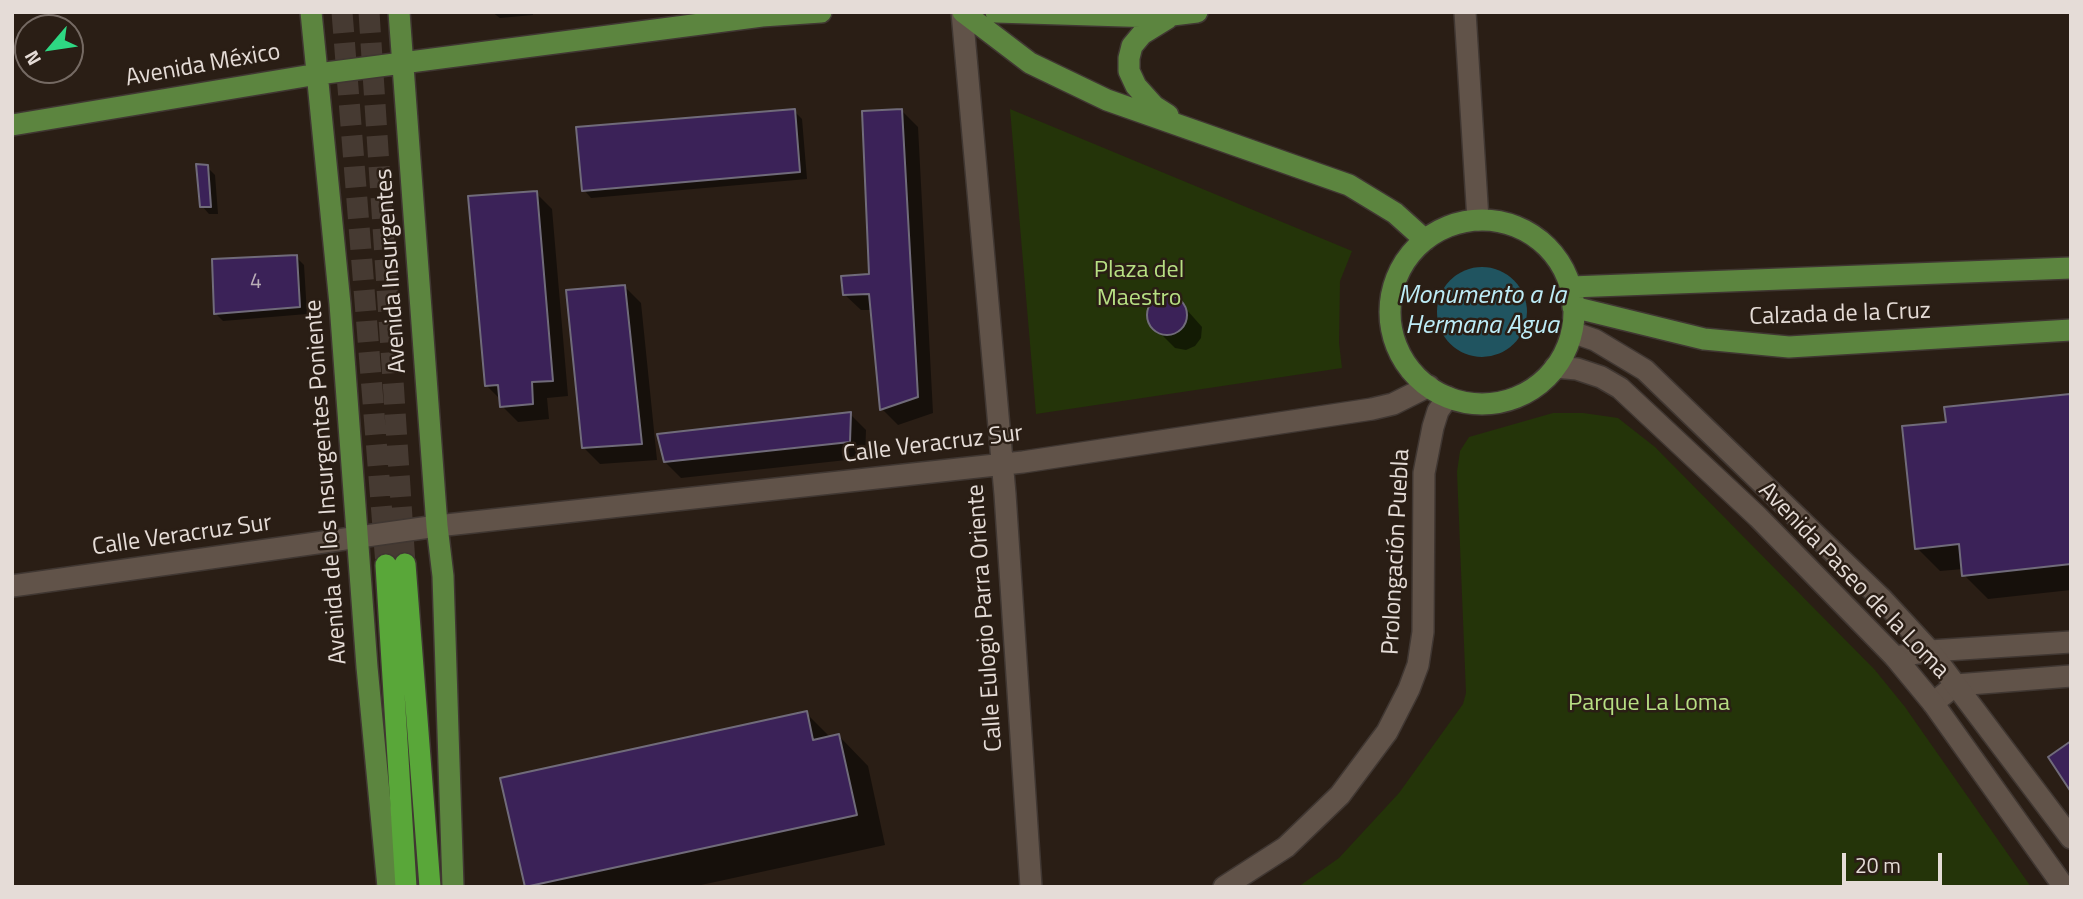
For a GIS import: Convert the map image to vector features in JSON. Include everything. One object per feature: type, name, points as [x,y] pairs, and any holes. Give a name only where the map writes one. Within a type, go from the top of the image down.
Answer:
[{"type":"highway","points":[[406,887],[396,564],[430,887]]},
{"type":"main road","name":"Avenida de los Insurgentes Poniente","points":[[311,12],[340,304],[367,667],[388,887]]},
{"type":"main road","name":"Avenida Insurgentes","points":[[399,12],[437,526]]},
{"type":"main road","name":"Avenida México","points":[[12,125],[318,74],[762,16],[821,12]]},
{"type":"main road","points":[[962,12],[1030,63],[1107,100],[1349,186],[1395,214],[1425,240]]},
{"type":"main road","points":[[996,12],[1171,16],[1197,12]]},
{"type":"main road","points":[[1171,16],[1142,34],[1132,46],[1129,71],[1136,86],[1154,106],[1187,128]]},
{"type":"main road","points":[[1490,219],[1519,226],[1544,242],[1562,265],[1572,297],[1572,332],[1566,351],[1549,376],[1526,393],[1498,403],[1466,403],[1438,391],[1412,372],[1396,344],[1390,313],[1394,281],[1410,253],[1434,232],[1461,221],[1478,220],[1490,219]]},
{"type":"main road","name":"Calzada de la Cruz","points":[[1572,297],[2071,268]]},
{"type":"main road","name":"Calzada de la Cruz","points":[[1572,297],[1704,339],[1765,346],[1788,347],[2071,330]]},
{"type":"main road","points":[[437,526],[443,576],[453,887]]},
{"type":"street","name":"Calle Eulogio Parra Oriente","points":[[962,12],[1002,465],[1031,887]]},
{"type":"street","points":[[1465,12],[1478,220]]},
{"type":"street","name":"Avenida Paseo de la Loma","points":[[1572,332],[1595,340],[1645,370],[1882,598],[1930,651],[2071,838]]},
{"type":"street","name":"Avenida Paseo de la Loma","points":[[1555,367],[1577,369],[1601,377],[1620,388],[1758,517],[1895,657],[1933,703],[2064,887]]},
{"type":"street","name":"Calle Veracruz Sur","points":[[12,586],[437,526],[1002,465],[1372,409],[1438,391]]},
{"type":"street","name":"Prolongación Puebla","points":[[1224,887],[1286,847],[1340,795],[1387,732],[1409,689],[1418,665],[1423,632],[1424,473],[1438,411],[1438,391]]},
{"type":"street","points":[[1895,657],[1930,651],[2071,642]]},
{"type":"street","points":[[1933,703],[1956,685],[2071,676]]},
{"type":"green space","name":"Plaza del Maestro","points":[[1010,109],[1352,251],[1340,281],[1339,343],[1342,368],[1036,414]]},
{"type":"green space","name":"Parque La Loma","points":[[1553,413],[1583,413],[1618,418],[1655,447],[1875,670],[1905,707],[2031,887],[1298,887],[1339,858],[1399,793],[1463,704],[1466,693],[1457,472],[1460,451],[1469,437]]},
{"type":"water","name":"Monumento a la Hermana Agua","points":[[1482,267],[1499,270],[1514,280],[1524,295],[1527,312],[1524,329],[1514,344],[1499,354],[1482,357],[1465,354],[1450,344],[1440,329],[1437,312],[1440,295],[1450,280],[1465,270]]},
{"type":"building","points":[[795,109],[800,172],[582,191],[576,127]]},
{"type":"building","points":[[902,109],[918,397],[880,410],[869,294],[843,295],[841,276],[869,274],[862,111]]},
{"type":"building","points":[[196,164],[208,165],[211,207],[200,207]]},
{"type":"building","points":[[537,191],[553,381],[532,382],[533,404],[500,407],[498,385],[485,386],[468,196]]},
{"type":"building","points":[[297,255],[300,307],[214,314],[212,259]]},
{"type":"building","points":[[625,285],[642,444],[582,448],[566,290]]},
{"type":"building","points":[[1167,295],[1181,301],[1187,315],[1181,329],[1167,335],[1153,329],[1147,315],[1153,301]]},
{"type":"building","points":[[2070,394],[2071,564],[1962,576],[1959,544],[1915,549],[1902,426],[1946,422],[1944,407]]},
{"type":"building","points":[[851,412],[850,442],[664,462],[657,434]]},
{"type":"building","points":[[807,711],[813,740],[839,734],[857,815],[525,887],[500,778]]},
{"type":"building","points":[[2071,741],[2071,792],[2048,757]]},
{"type":"tunnel","points":[[342,12],[386,565]]},
{"type":"tunnel","points":[[369,12],[405,564]]}]
